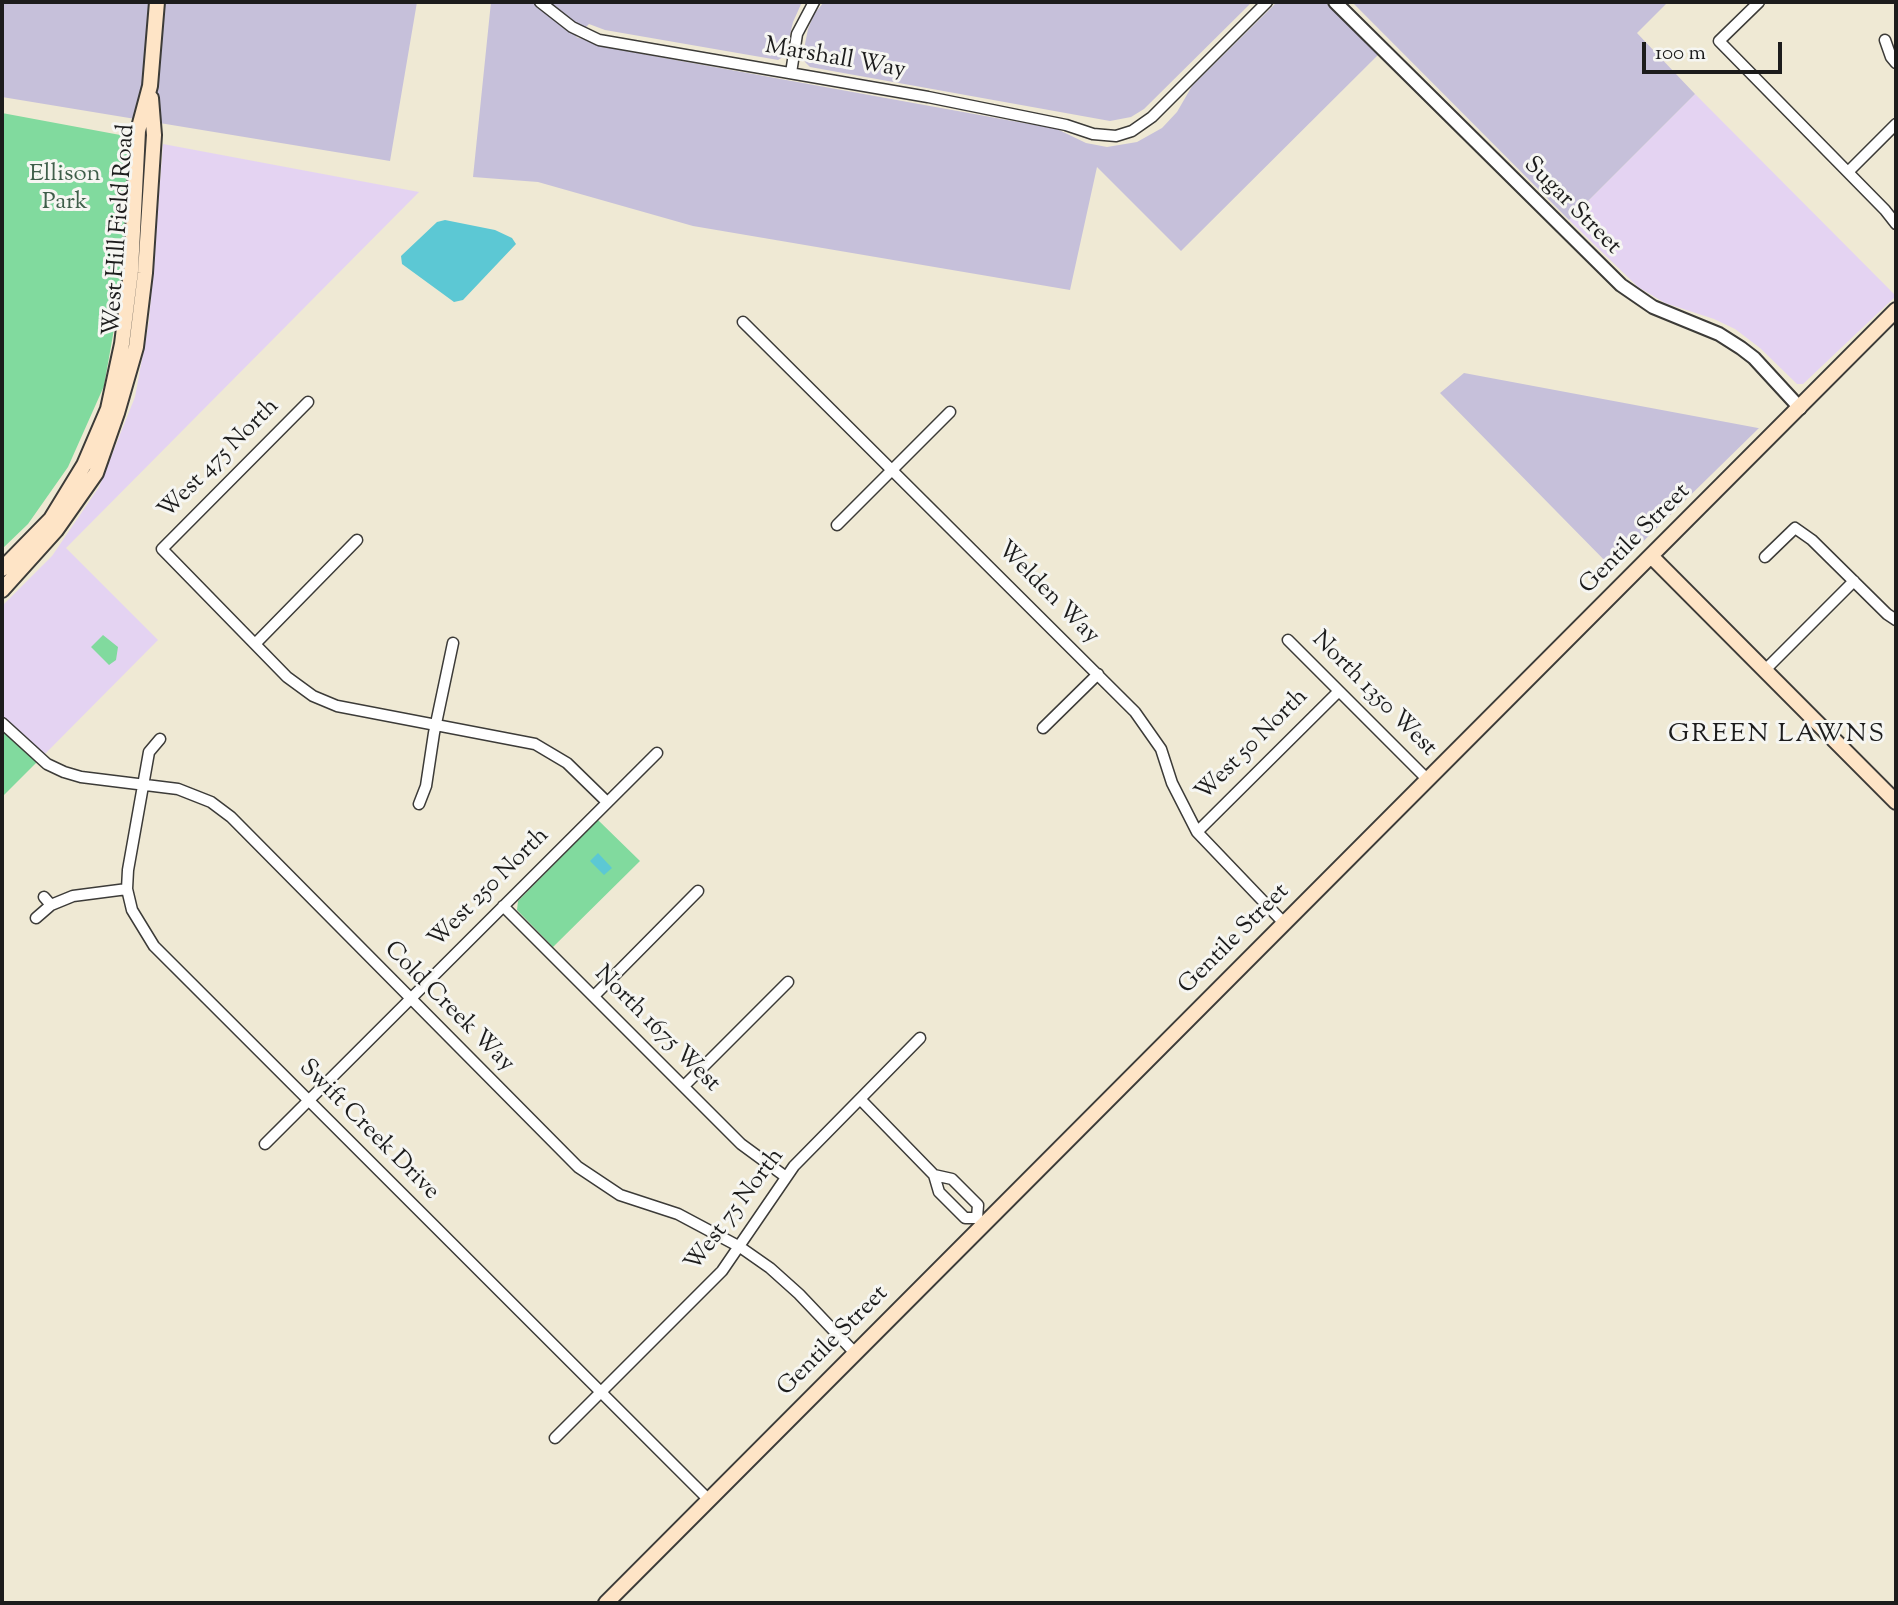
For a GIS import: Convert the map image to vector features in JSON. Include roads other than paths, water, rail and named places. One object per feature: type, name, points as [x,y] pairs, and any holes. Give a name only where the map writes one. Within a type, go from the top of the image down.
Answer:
[{"type":"main road","name":"West Hill Field Road","points":[[2,590],[56,530],[96,473],[136,347],[145,273],[154,135],[150,86],[157,2]]},
{"type":"main road","name":"West Hill Field Road","points":[[2,569],[51,519],[84,465],[108,409],[125,320],[131,271],[138,131],[150,86]]},
{"type":"main road","name":"Gentile Street","points":[[606,1603],[855,1353],[981,1221],[1652,557],[1896,310]]},
{"type":"main road","points":[[1652,557],[1896,802]]},
{"type":"street","name":"Marshall Way","points":[[540,2],[572,27],[599,40],[791,73],[1066,125],[1093,134],[1116,136],[1132,131],[1152,117],[1267,2]]},
{"type":"street","points":[[791,73],[797,34],[814,2]]},
{"type":"street","name":"Sugar Street","points":[[1335,2],[1621,285],[1653,307],[1719,334],[1741,348],[1754,358],[1800,408]]},
{"type":"street","points":[[1759,2],[1719,41],[1885,209],[1896,224]]},
{"type":"street","points":[[1885,40],[1896,63]]},
{"type":"street","points":[[1848,172],[1896,124]]},
{"type":"street","name":"Welden Way","points":[[743,322],[1135,712],[1161,749],[1172,783],[1197,832],[1284,923]]},
{"type":"street","name":"West 475 North","points":[[255,643],[162,549],[307,401]]},
{"type":"street","points":[[837,525],[950,412]]},
{"type":"street","points":[[1765,557],[1795,528],[1812,540],[1896,620]]},
{"type":"street","points":[[357,540],[255,643],[288,677],[313,696],[337,706],[535,744],[567,763],[607,802]]},
{"type":"street","points":[[1764,671],[1854,581]]},
{"type":"street","name":"North 1350 West","points":[[1288,640],[1428,780]]},
{"type":"street","points":[[419,804],[426,786],[435,725],[453,643]]},
{"type":"street","points":[[1044,728],[1098,674]]},
{"type":"street","name":"West 50 North","points":[[1197,832],[1339,691]]},
{"type":"street","name":"Cold Creek Way","points":[[2,723],[47,764],[64,772],[81,778],[178,789],[211,802],[231,817],[578,1167],[620,1195],[678,1214],[740,1247],[799,1293],[855,1353]]},
{"type":"street","name":"Swift Creek Drive","points":[[160,739],[149,752],[127,889],[132,910],[154,946],[709,1500]]},
{"type":"street","name":"West 250 North","points":[[265,1144],[657,753]]},
{"type":"street","points":[[36,918],[47,901],[127,889]]},
{"type":"street","points":[[594,996],[698,891]]},
{"type":"street","name":"North 1675 West","points":[[503,906],[741,1144],[786,1177]]},
{"type":"street","points":[[684,1086],[789,982]]},
{"type":"street","name":"West 75 North","points":[[555,1438],[722,1271],[786,1177],[920,1038]]},
{"type":"street","points":[[860,1099],[934,1175],[939,1192],[965,1218],[981,1221],[978,1205],[952,1179],[934,1175]]},
{"type":"water","points":[[445,220],[495,230],[512,238],[516,244],[463,300],[454,302],[402,264],[401,256],[437,222]]},
{"type":"water","points":[[598,853],[612,868],[604,875],[590,861]]},
{"type":"district","name":"GREEN LAWNS","points":[[1777,737]]},
{"type":"park label","name":"Ellison Park","points":[[65,190]]}]
